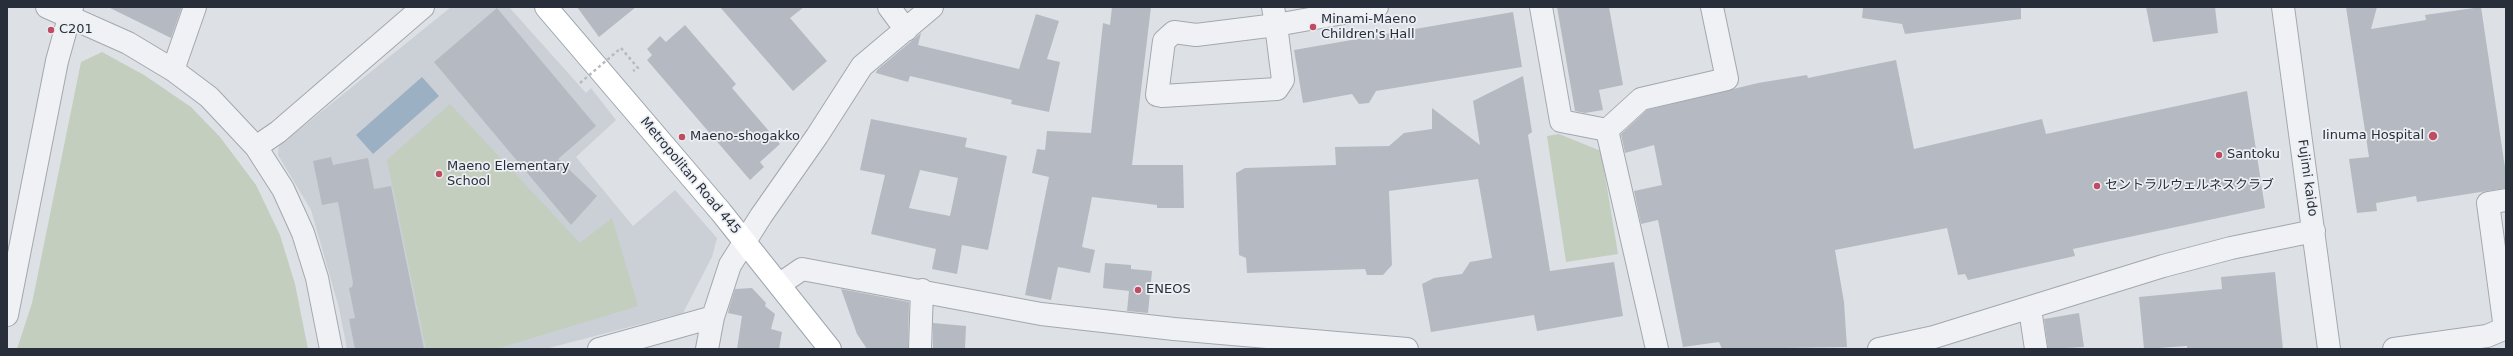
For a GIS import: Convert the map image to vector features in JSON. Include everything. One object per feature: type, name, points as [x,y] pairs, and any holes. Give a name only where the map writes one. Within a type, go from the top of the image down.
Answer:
[{"type":"main road","name":"Metropolitan Road 445","points":[[546,7],[780,284],[830,349]]},
{"type":"street","points":[[47,7],[70,12],[128,43],[173,70],[210,97],[256,147],[283,189],[303,233],[317,278],[331,349]]},
{"type":"street","points":[[173,70],[195,7]]},
{"type":"street","points":[[256,147],[278,132],[423,7]]},
{"type":"street","points":[[889,7],[906,30]]},
{"type":"street","points":[[707,349],[713,317],[730,265],[745,242],[862,66],[932,7]]},
{"type":"street","points":[[1274,16],[1283,80],[1277,89],[1162,96],[1157,95],[1164,41],[1174,32],[1196,35],[1274,16],[1377,7]]},
{"type":"street","points":[[1541,7],[1561,121],[1607,130]]},
{"type":"street","points":[[1607,130],[1641,99],[1727,79],[1712,7]]},
{"type":"street","name":"Fujimi kaido","points":[[2282,7],[2314,231],[2329,349]]},
{"type":"street","points":[[7,315],[11,302],[14,244],[70,12]]},
{"type":"street","points":[[1607,130],[1656,349]]},
{"type":"street","points":[[2394,349],[2497,336],[2488,203],[2506,200]]},
{"type":"street","points":[[1880,349],[1934,337],[2030,309],[2163,266],[2231,248],[2314,231]]},
{"type":"street","points":[[780,284],[802,269],[922,290],[1041,314],[1329,346],[1407,349]]},
{"type":"street","points":[[920,349],[922,290]]},
{"type":"street","points":[[2030,309],[2036,349]]},
{"type":"street","points":[[599,349],[713,317]]},
{"type":"path","points":[[580,83],[620,48],[638,68],[634,72],[630,67]]},
{"type":"path","points":[[618,53],[622,58]]},
{"type":"shaded area","name":"Maeno Elementary School","points":[[451,7],[509,7],[586,93],[591,88],[616,120],[576,157],[633,226],[675,190],[717,238],[712,257],[683,313],[545,349],[347,349],[339,308],[311,210],[278,155],[279,146]]},
{"type":"green space","points":[[102,52],[144,75],[191,107],[220,137],[256,185],[280,235],[295,284],[308,349],[17,349],[32,303],[81,62]]},
{"type":"green space","points":[[450,104],[580,243],[612,218],[638,306],[496,349],[426,349],[387,160]]},
{"type":"green space","points":[[1559,134],[1601,151],[1618,254],[1566,262],[1547,136]]},
{"type":"water","points":[[422,77],[439,96],[373,154],[356,135]]},
{"type":"building","points":[[108,7],[182,7],[171,38]]},
{"type":"building","points":[[577,7],[636,7],[599,37]]},
{"type":"building","points":[[720,7],[804,7],[790,18],[827,61],[793,91]]},
{"type":"building","points":[[1112,7],[1151,7],[1132,165],[1183,165],[1184,208],[1157,208],[1157,205],[1092,197],[1082,247],[1095,250],[1090,273],[1058,267],[1051,300],[1025,295],[1049,177],[1032,173],[1037,149],[1045,150],[1047,131],[1091,133],[1103,23],[1110,25]]},
{"type":"building","points":[[1557,7],[1609,7],[1623,85],[1599,90],[1603,110],[1585,113],[1575,111]]},
{"type":"building","points":[[1863,7],[2021,7],[2021,19],[1905,34],[1902,24],[1862,18]]},
{"type":"building","points":[[2146,7],[2215,7],[2218,33],[2153,42]]},
{"type":"building","points":[[2346,7],[2377,7],[2371,29],[2426,20],[2425,15],[2481,7],[2506,174],[2506,188],[2417,202],[2416,196],[2376,203],[2377,211],[2357,213],[2349,159],[2369,157]]},
{"type":"building","points":[[497,8],[596,126],[558,159],[597,196],[571,225],[434,62]]},
{"type":"building","points":[[1513,12],[1522,67],[1376,91],[1369,103],[1359,104],[1352,94],[1303,103],[1294,50]]},
{"type":"building","points":[[1036,14],[1059,21],[1047,59],[1060,62],[1049,112],[1011,104],[1012,100],[910,76],[908,82],[876,73],[877,70],[921,33],[918,45],[1019,69]]},
{"type":"building","points":[[685,25],[736,84],[732,88],[780,144],[760,162],[764,167],[750,180],[647,60],[652,55],[647,49],[660,36],[666,42]]},
{"type":"building","points":[[1896,60],[1914,149],[2042,119],[2046,134],[2247,91],[2265,208],[2073,249],[2075,256],[1968,280],[1965,274],[1958,275],[1947,228],[1835,250],[1844,302],[1847,347],[1722,349],[1719,342],[1683,347],[1658,220],[1641,224],[1634,191],[1662,185],[1654,145],[1625,153],[1621,134],[1647,110],[1758,83],[1807,75],[1808,78]]},
{"type":"building","points":[[1523,76],[1532,132],[1528,135],[1550,271],[1614,262],[1623,316],[1537,331],[1534,315],[1431,332],[1422,284],[1434,278],[1462,274],[1470,262],[1492,258],[1478,179],[1389,191],[1392,265],[1383,275],[1367,275],[1365,269],[1247,273],[1246,258],[1239,255],[1236,173],[1245,168],[1336,165],[1335,147],[1389,146],[1404,133],[1432,129],[1432,108],[1480,145],[1473,101]]},
{"type":"building","points":[[871,119],[967,138],[965,147],[1007,156],[988,250],[962,245],[957,274],[932,269],[936,249],[871,234],[885,175],[860,170]],"holes":[[[920,170],[958,178],[950,216],[909,208]]]},
{"type":"building","points":[[331,157],[333,165],[368,158],[374,189],[391,186],[424,349],[355,349],[349,319],[355,318],[349,288],[352,287],[353,283],[338,202],[322,205],[313,161]]},
{"type":"building","points":[[1105,263],[1131,265],[1131,269],[1152,271],[1148,313],[1127,311],[1129,291],[1103,288]]},
{"type":"building","points":[[2275,272],[2283,349],[2187,349],[2187,346],[2144,349],[2139,297],[2222,289],[2221,277]]},
{"type":"building","points":[[752,288],[766,303],[765,306],[775,314],[771,329],[782,332],[779,349],[737,349],[742,316],[728,313],[729,308],[735,289]]},
{"type":"building","points":[[841,289],[909,302],[908,349],[867,349],[857,334]]},
{"type":"building","points":[[2079,313],[2084,347],[2048,349],[2044,319]]},
{"type":"building","points":[[933,323],[966,326],[965,349],[933,349]]},
{"type":"place","name":"Minami-Maeno Children's Hall","points":[[1313,27]]},
{"type":"place","name":"C201","points":[[51,30]]},
{"type":"place","name":"Iinuma Hospital","points":[[2433,136]]},
{"type":"place","name":"Maeno-shogakko","points":[[682,137]]},
{"type":"place","name":"Santoku","points":[[2219,155]]},
{"type":"place","name":"Maeno Elementary School","points":[[439,174]]},
{"type":"place","name":"セントラルウェルネスクラブ","points":[[2097,186]]},
{"type":"place","name":"ENEOS","points":[[1138,290]]}]
